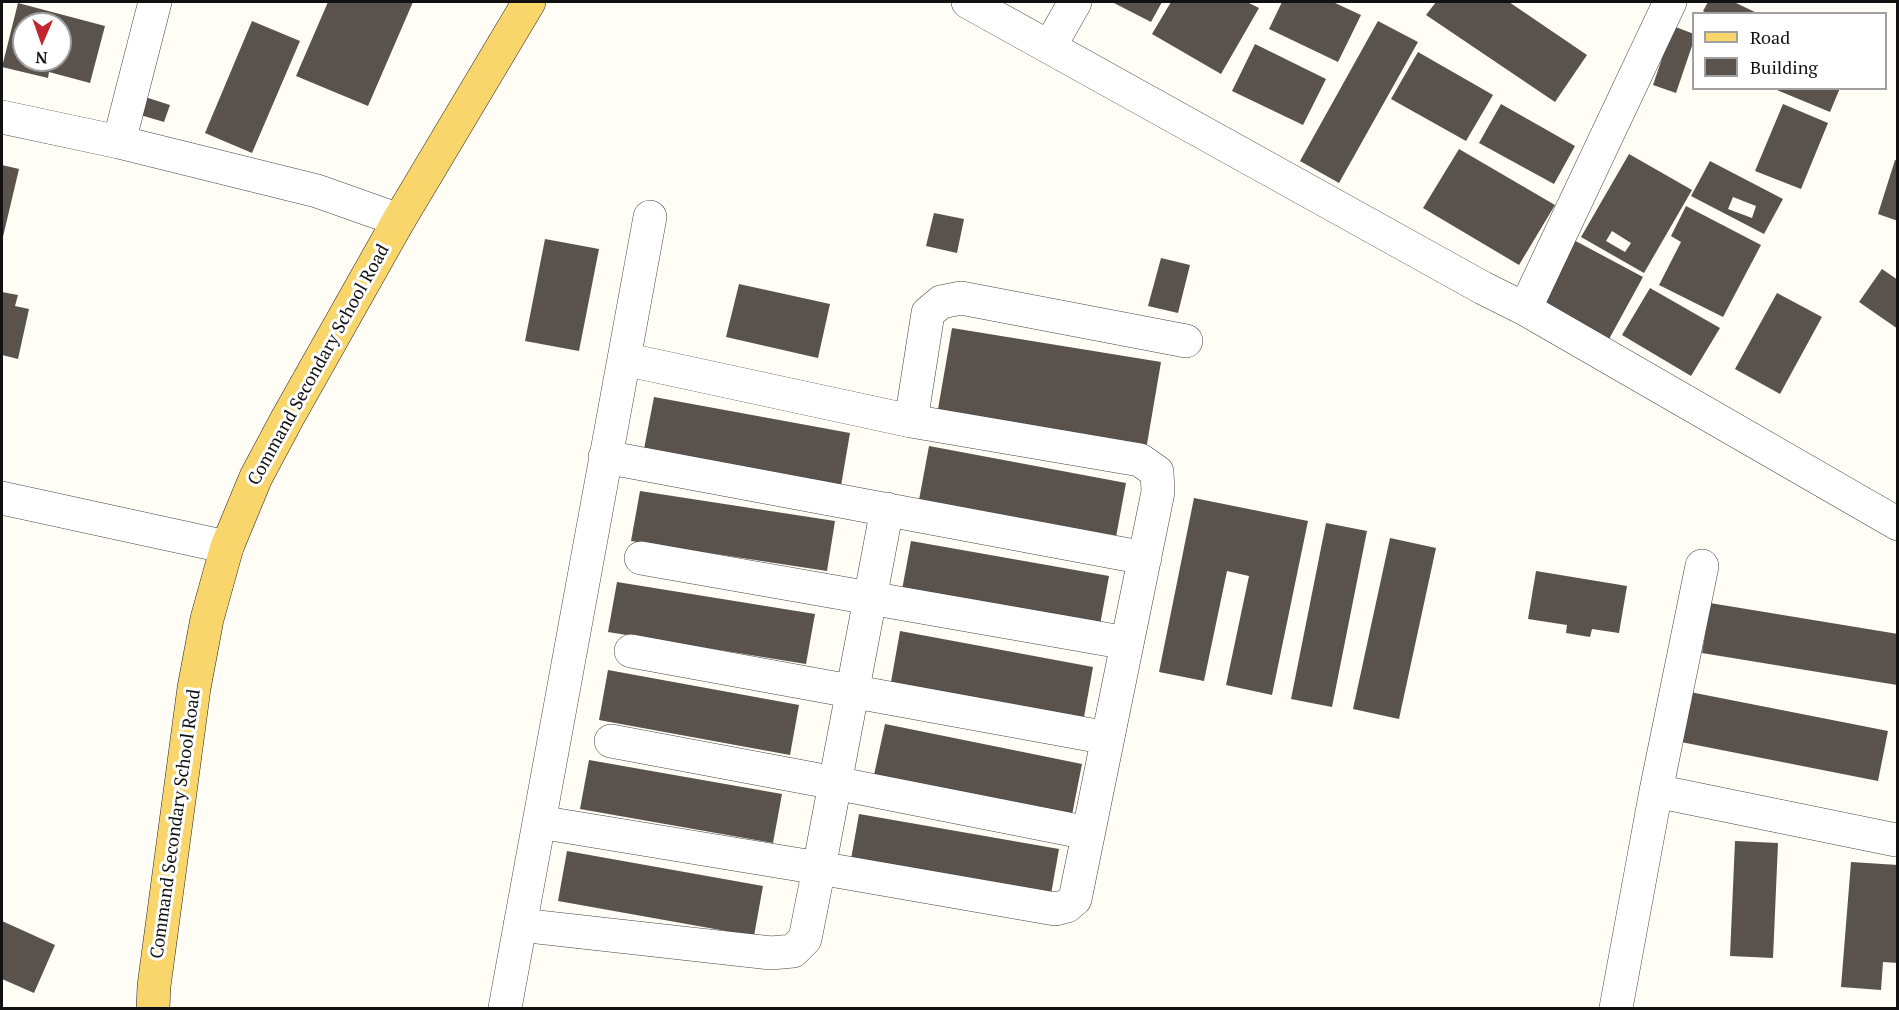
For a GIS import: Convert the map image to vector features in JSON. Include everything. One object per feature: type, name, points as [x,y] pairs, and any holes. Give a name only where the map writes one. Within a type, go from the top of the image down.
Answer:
[{"type":"main road","name":"Command Secondary School Road","points":[[153,1008],[154,986],[194,688],[207,620],[227,547],[256,477],[399,220],[529,2]]},
{"type":"street","points":[[119,142],[155,2]]},
{"type":"street","points":[[968,2],[1473,283],[1525,309],[1898,524]]},
{"type":"street","points":[[1050,46],[1075,2]]},
{"type":"street","points":[[1525,309],[1670,2]]},
{"type":"street","points":[[2,117],[119,142],[317,191],[399,220]]},
{"type":"street","points":[[505,1008],[650,217]]},
{"type":"street","points":[[911,421],[928,313],[940,302],[961,298],[1186,341]]},
{"type":"street","points":[[538,822],[1055,909],[1067,906],[1075,899],[1158,492],[1157,472],[1140,460],[911,421],[624,359]]},
{"type":"street","points":[[606,458],[1144,558]]},
{"type":"street","points":[[2,498],[227,547]]},
{"type":"street","points":[[520,925],[771,953],[793,951],[806,939],[887,509]]},
{"type":"street","points":[[641,558],[1127,643]]},
{"type":"street","points":[[1616,1008],[1656,791],[1702,566]]},
{"type":"street","points":[[631,651],[1108,738]]},
{"type":"street","points":[[611,741],[1088,833]]},
{"type":"street","points":[[1656,791],[1896,840]]},
{"type":"building","points":[[328,2],[413,2],[368,106],[296,76]]},
{"type":"building","points":[[1112,2],[1162,2],[1151,22]]},
{"type":"building","points":[[1171,2],[1247,2],[1259,8],[1221,74],[1152,34]]},
{"type":"building","points":[[1282,2],[1333,2],[1361,15],[1338,62],[1269,29]]},
{"type":"building","points":[[1436,2],[1509,2],[1587,55],[1555,102],[1426,15]]},
{"type":"building","points":[[1708,2],[1734,2],[1755,12],[1705,12],[1703,11]]},
{"type":"building","points":[[18,3],[52,12],[16,12]]},
{"type":"building","points":[[72,17],[105,26],[90,83],[49,72],[72,72]]},
{"type":"building","points":[[252,21],[300,41],[252,153],[205,133]]},
{"type":"building","points":[[1378,21],[1418,42],[1339,183],[1300,161]]},
{"type":"building","points":[[1673,26],[1692,33],[1692,46],[1676,93],[1653,85]]},
{"type":"building","points":[[12,27],[12,69],[2,67]]},
{"type":"building","points":[[1255,44],[1326,79],[1303,125],[1232,91]]},
{"type":"building","points":[[1418,52],[1493,95],[1466,141],[1391,99]]},
{"type":"building","points":[[23,72],[49,72],[48,78]]},
{"type":"building","points":[[1777,90],[1839,90],[1830,112]]},
{"type":"building","points":[[142,96],[170,105],[164,122],[137,114]]},
{"type":"building","points":[[1501,104],[1575,146],[1554,184],[1479,143]]},
{"type":"building","points":[[1783,104],[1828,123],[1801,189],[1755,171]]},
{"type":"building","points":[[1459,149],[1555,205],[1519,265],[1423,208]]},
{"type":"building","points":[[1629,154],[1692,190],[1644,273],[1581,237]],"holes":[[[1612,231],[1631,243],[1625,252],[1606,241]]]},
{"type":"building","points":[[1895,160],[1898,161],[1898,221],[1878,214]]},
{"type":"building","points":[[1710,161],[1783,199],[1764,234],[1691,196]],"holes":[[[1733,197],[1756,206],[1752,218],[1728,209]]]},
{"type":"building","points":[[2,165],[19,169],[2,241]]},
{"type":"building","points":[[1686,206],[1761,245],[1723,317],[1659,285],[1681,242],[1671,236]]},
{"type":"building","points":[[934,213],[964,219],[957,253],[926,246]]},
{"type":"building","points":[[1570,238],[1643,277],[1608,341],[1535,302]]},
{"type":"building","points":[[545,239],[599,249],[579,351],[525,341]]},
{"type":"building","points":[[1161,258],[1190,265],[1178,313],[1148,306]]},
{"type":"building","points":[[1882,269],[1898,280],[1898,329],[1859,302]]},
{"type":"building","points":[[739,284],[830,304],[818,358],[726,337]]},
{"type":"building","points":[[1650,288],[1720,328],[1691,376],[1622,335]]},
{"type":"building","points":[[2,292],[18,295],[15,306],[29,309],[18,359],[2,355]]},
{"type":"building","points":[[1777,293],[1822,317],[1780,394],[1735,369]]},
{"type":"building","points":[[952,328],[1161,362],[1146,450],[937,415]]},
{"type":"building","points":[[654,397],[850,433],[841,486],[644,449]]},
{"type":"building","points":[[929,446],[1126,483],[1116,537],[919,500]]},
{"type":"building","points":[[640,491],[835,521],[827,571],[631,541]]},
{"type":"building","points":[[1194,498],[1308,521],[1272,695],[1226,685],[1249,576],[1227,571],[1204,681],[1159,672]]},
{"type":"building","points":[[1326,523],[1367,531],[1332,707],[1291,699]]},
{"type":"building","points":[[1390,538],[1436,548],[1399,719],[1353,709]]},
{"type":"building","points":[[911,541],[1109,576],[1100,625],[902,590]]},
{"type":"building","points":[[1536,571],[1627,586],[1619,633],[1592,629],[1590,637],[1566,633],[1567,625],[1528,619]]},
{"type":"building","points":[[617,582],[815,614],[806,664],[608,632]]},
{"type":"building","points":[[1710,603],[1898,634],[1897,685],[1702,653]]},
{"type":"building","points":[[900,631],[1093,667],[1084,717],[891,682]]},
{"type":"building","points":[[608,670],[799,705],[790,755],[599,720]]},
{"type":"building","points":[[1690,692],[1888,731],[1878,781],[1681,742]]},
{"type":"building","points":[[885,724],[1082,764],[1072,815],[874,775]]},
{"type":"building","points":[[589,760],[782,794],[773,843],[580,809]]},
{"type":"building","points":[[859,814],[1059,849],[1050,900],[850,865]]},
{"type":"building","points":[[1735,841],[1778,843],[1773,958],[1730,956]]},
{"type":"building","points":[[567,851],[763,886],[754,936],[558,901]]},
{"type":"building","points":[[1851,862],[1898,865],[1898,963],[1883,962],[1881,990],[1841,987]]},
{"type":"building","points":[[2,921],[55,945],[34,993],[2,979]]}]
